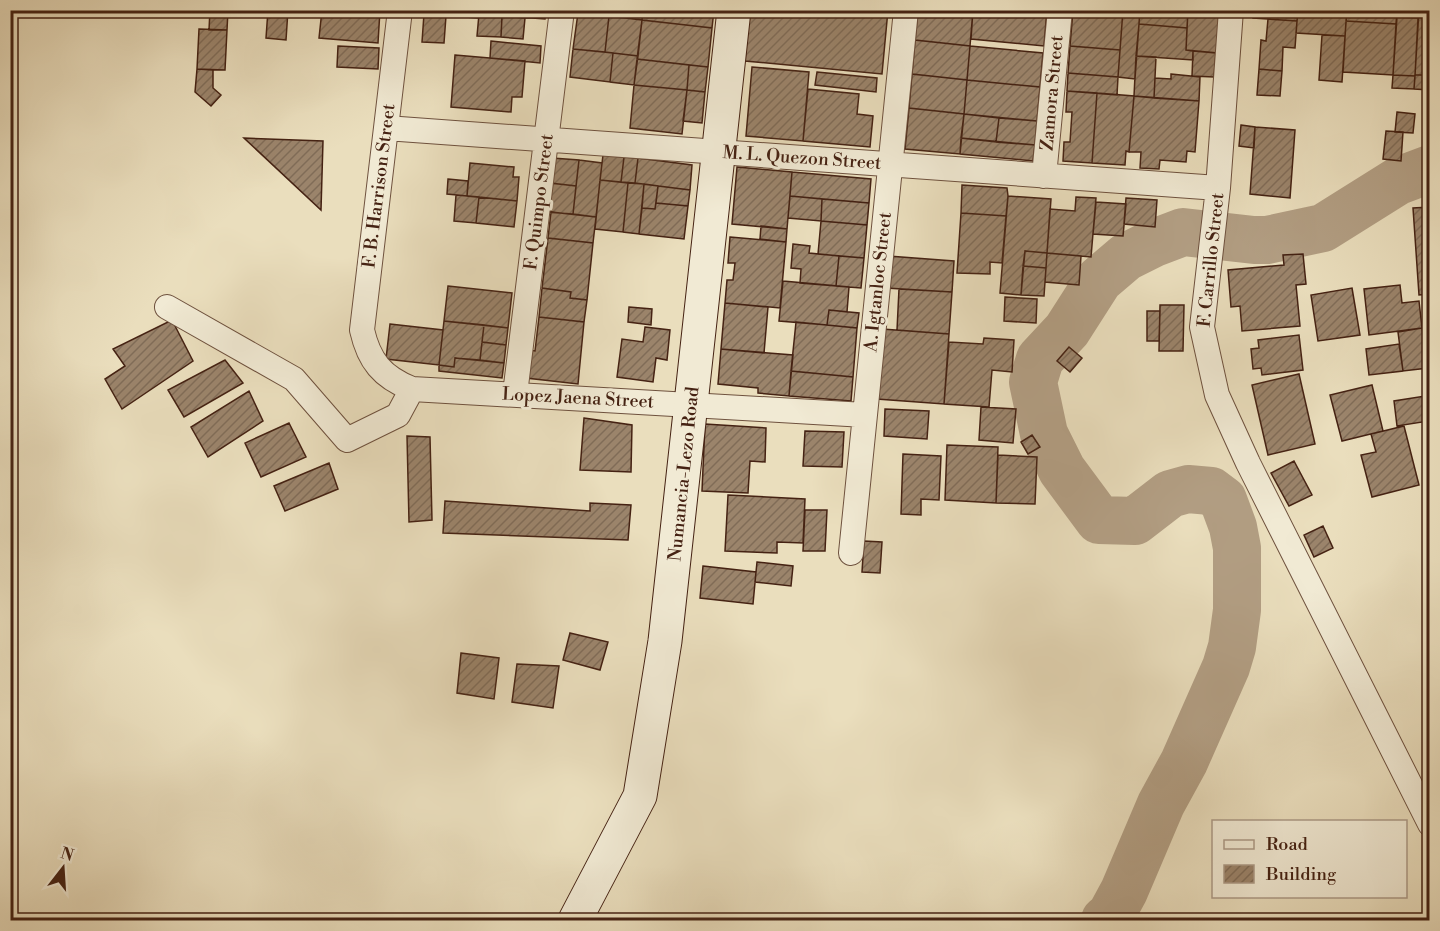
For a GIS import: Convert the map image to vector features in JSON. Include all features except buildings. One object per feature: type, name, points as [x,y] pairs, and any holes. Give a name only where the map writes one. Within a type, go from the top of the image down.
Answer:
[{"type":"main road","name":"Numancia-Lezo Road","points":[[575,921],[640,796],[665,641],[734,10]]},
{"type":"street","name":"F. B. Harrison Street","points":[[373,361],[362,330],[400,10]]},
{"type":"street","name":"F. Quimpo Street","points":[[516,394],[562,10]]},
{"type":"street","name":"A. Igtanloc Street","points":[[851,553],[906,10]]},
{"type":"street","name":"Zamora Street","points":[[1044,176],[1060,10]]},
{"type":"street","name":"F. Carrillo Street","points":[[1231,10],[1218,189],[1202,327],[1217,395],[1248,464],[1430,824]]},
{"type":"street","name":"M. L. Quezon Street","points":[[386,128],[1218,189]]},
{"type":"street","points":[[167,307],[294,379],[347,440],[398,415],[412,389]]},
{"type":"street","name":"Lopez Jaena Street","points":[[373,361],[384,373],[412,389],[865,415]]},
{"type":"waterway","points":[[1105,920],[1111,915],[1124,891],[1161,804],[1184,762],[1226,667],[1232,647],[1237,610],[1237,548],[1233,527],[1223,500],[1211,491],[1188,489],[1170,494],[1135,521],[1099,520],[1062,470],[1044,434],[1033,382],[1040,359],[1067,330],[1099,280],[1126,257],[1154,243],[1183,232],[1267,240],[1323,228],[1398,181],[1430,169]]}]
